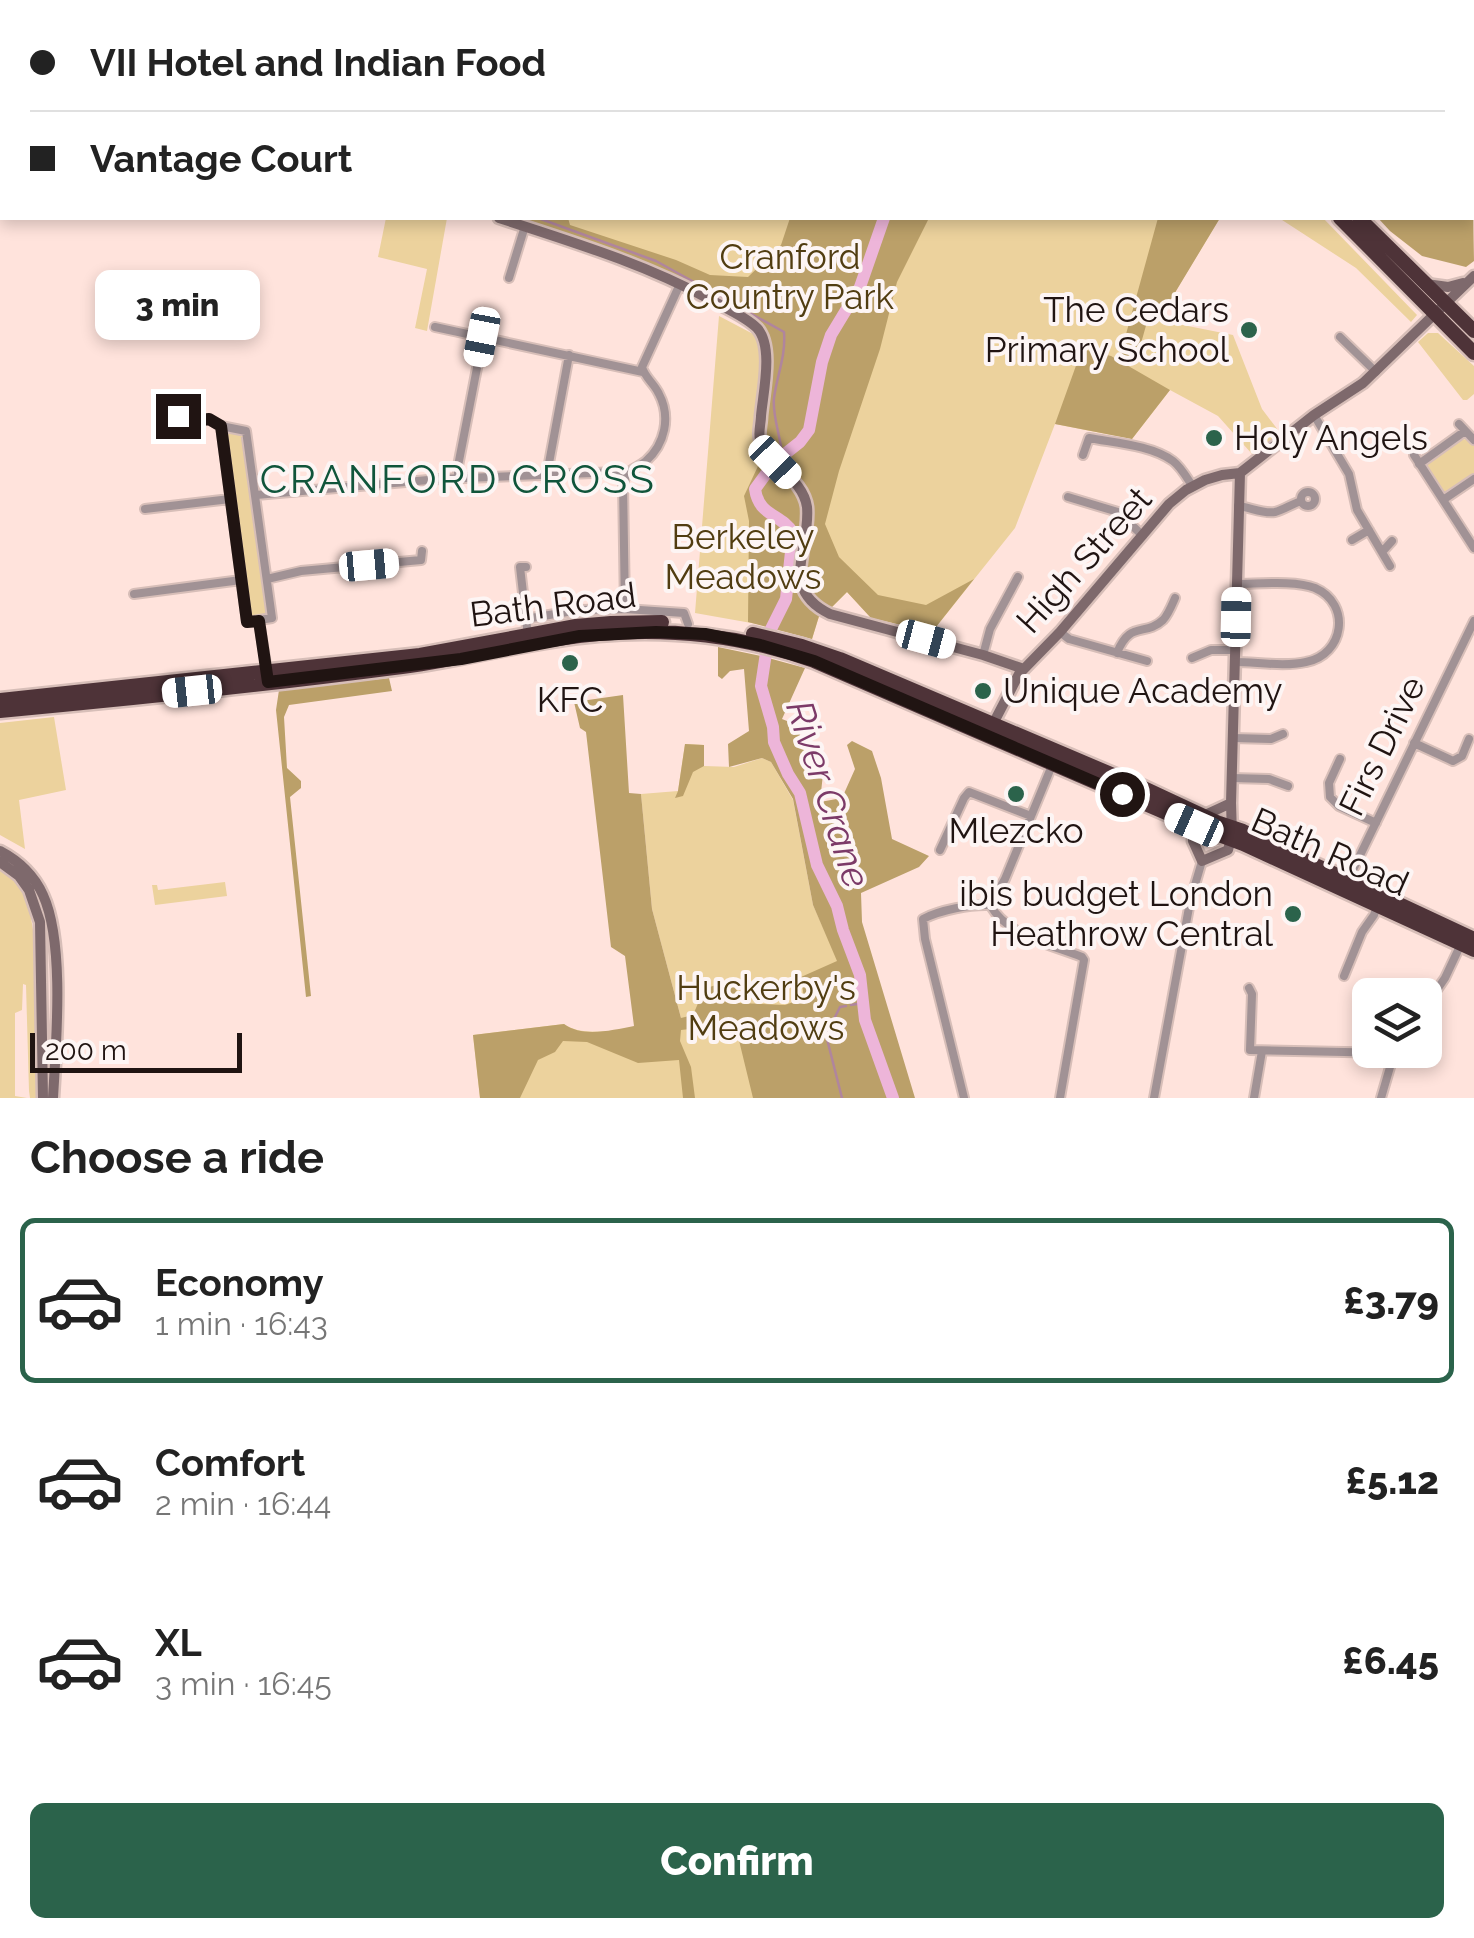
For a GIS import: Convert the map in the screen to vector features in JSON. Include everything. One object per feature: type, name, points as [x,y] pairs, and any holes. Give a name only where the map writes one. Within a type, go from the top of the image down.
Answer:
[{"type":"highway","points":[[1342,220],[1440,309],[1474,331]]},
{"type":"highway","points":[[1361,220],[1425,284],[1474,351]]},
{"type":"highway","name":"Bath Road","points":[[0,700],[461,659],[594,624],[660,622],[688,624],[828,655],[993,724],[1059,758]]},
{"type":"highway","name":"Bath Road","points":[[528,639],[656,632],[762,640]]},
{"type":"highway","name":"Bath Road","points":[[787,647],[1059,758],[1198,820],[1229,840],[1374,913],[1392,912],[1471,941]]},
{"type":"highway","name":"Bath Road","points":[[0,711],[268,677]]},
{"type":"highway","name":"Bath Road","points":[[1229,840],[1348,880],[1471,941]]},
{"type":"street","points":[[506,220],[612,254],[680,284],[748,321],[761,334],[766,354],[759,438],[801,490],[806,504],[800,573],[809,601],[830,614],[1024,669]]},
{"type":"street","points":[[510,278],[525,226]]},
{"type":"street","points":[[1425,284],[1448,287],[1471,279]]},
{"type":"street","name":"High Street","points":[[993,724],[1024,669],[1169,504],[1192,487],[1222,475],[1240,473],[1342,398],[1376,372],[1471,279]]},
{"type":"street","points":[[642,372],[680,284]]},
{"type":"street","points":[[436,327],[642,372],[660,395],[666,427],[658,448],[625,475],[623,483],[625,609]]},
{"type":"street","points":[[458,478],[482,337]]},
{"type":"street","points":[[1340,337],[1376,372]]},
{"type":"street","points":[[547,474],[570,355]]},
{"type":"street","points":[[1314,415],[1348,474],[1357,510],[1390,566]]},
{"type":"street","points":[[181,438],[179,420],[209,419],[221,426],[246,430],[272,618],[247,622],[221,426]]},
{"type":"street","points":[[1474,440],[1462,428],[1416,459],[1474,548]]},
{"type":"street","points":[[1083,455],[1088,438],[1163,455],[1176,463],[1192,487]]},
{"type":"street","points":[[256,494],[458,478],[619,472],[625,475]]},
{"type":"street","points":[[1154,1098],[1190,902],[1202,861],[1229,840],[1240,473]]},
{"type":"street","points":[[1442,500],[1474,480]]},
{"type":"street","points":[[1068,497],[1118,512],[1143,536]]},
{"type":"street","points":[[145,509],[230,499]]},
{"type":"street","points":[[1238,506],[1274,512],[1301,501]]},
{"type":"street","points":[[1352,540],[1369,530]]},
{"type":"street","points":[[1382,552],[1392,541]]},
{"type":"street","points":[[267,579],[301,571],[421,560],[422,552]]},
{"type":"street","points":[[520,568],[528,639]]},
{"type":"street","points":[[984,655],[990,629],[1018,578]]},
{"type":"street","points":[[134,594],[240,580]]},
{"type":"street","points":[[1235,662],[1304,663],[1320,658],[1331,650],[1341,625],[1332,600],[1320,590],[1306,585],[1236,584]]},
{"type":"street","points":[[1117,652],[1132,632],[1162,620],[1175,598]]},
{"type":"street","points":[[525,619],[580,610],[625,609],[684,613],[688,624]]},
{"type":"street","points":[[259,621],[268,677]]},
{"type":"street","name":"Firs Drive","points":[[1348,880],[1470,638],[1474,621]]},
{"type":"street","points":[[1060,632],[1147,661]]},
{"type":"street","points":[[1192,658],[1211,650],[1235,650]]},
{"type":"street","points":[[1233,738],[1271,739],[1283,734]]},
{"type":"street","points":[[1414,744],[1453,762],[1462,756],[1469,739]]},
{"type":"street","points":[[990,906],[1059,758]]},
{"type":"street","points":[[1341,765],[1329,785],[1332,800],[1376,823]]},
{"type":"street","points":[[1232,778],[1268,780],[1288,786]]},
{"type":"street","points":[[940,850],[969,792],[1031,816]]},
{"type":"street","points":[[1202,861],[1193,841],[1198,820],[1231,803]]},
{"type":"street","points":[[0,851],[33,878],[50,914],[56,965],[53,1098]]},
{"type":"street","points":[[0,862],[23,881],[38,913],[43,1098]]},
{"type":"street","points":[[964,1098],[923,919],[990,906]]},
{"type":"street","points":[[990,906],[1020,934],[1084,960],[1060,1098]]},
{"type":"street","points":[[1344,976],[1374,913]]},
{"type":"street","points":[[1442,982],[1471,941]]},
{"type":"street","points":[[1249,988],[1252,994],[1248,1049],[1352,1051]]},
{"type":"street","points":[[1254,1098],[1262,1050]]},
{"type":"street","points":[[1381,1098],[1389,1068]]},
{"type":"green space","points":[[386,220],[447,220],[427,331],[415,328],[427,269],[378,257]]},
{"type":"green space","name":"Cranford Country Park","points":[[520,220],[877,220],[765,431],[770,356],[763,331],[652,267]]},
{"type":"green space","points":[[520,220],[569,220],[570,225],[710,275],[748,277],[781,245],[789,220],[928,220],[897,282],[825,524],[839,557],[878,595],[926,605],[974,579],[932,632],[871,618],[847,592],[820,613],[812,639],[748,622],[749,521],[744,496],[759,464],[753,440],[765,431],[770,356],[763,331],[606,250]]},
{"type":"green space","points":[[887,220],[1219,220],[1158,320],[1233,335],[1262,409],[1281,434],[1252,454],[1218,416],[1170,390],[1132,439],[1055,424],[1015,528],[932,632],[871,618],[847,592],[820,613],[812,639],[796,634]]},
{"type":"green space","points":[[1157,220],[1219,220],[1158,321],[1149,315],[1136,361],[1120,356]]},
{"type":"green space","points":[[1282,220],[1325,220],[1417,315],[1411,322],[1356,268]]},
{"type":"green space","points":[[1380,220],[1473,220],[1474,261],[1466,267],[1422,256]]},
{"type":"green space","name":"Berkeley Meadows","points":[[719,316],[757,336],[763,355],[768,626],[695,613]]},
{"type":"green space","points":[[1428,333],[1438,333],[1474,366],[1474,394],[1467,400],[1463,400],[1418,342]]},
{"type":"green space","points":[[1082,349],[1111,356],[1170,390],[1132,439],[1055,424]]},
{"type":"green space","points":[[226,431],[243,435],[267,615],[250,615]]},
{"type":"green space","points":[[1466,439],[1474,445],[1474,476],[1450,492],[1441,492],[1426,463],[1458,440]]},
{"type":"green space","points":[[718,647],[805,668],[782,719],[792,723],[805,742],[825,755],[820,802],[842,798],[855,769],[847,745],[852,741],[872,751],[892,839],[929,856],[919,867],[861,893],[862,922],[915,1098],[753,1098],[735,1024],[681,1030],[680,1041],[691,1067],[695,1098],[683,1098],[679,1060],[638,1063],[587,1042],[563,1041],[555,1052],[538,1060],[520,1098],[480,1098],[473,1035],[564,1024],[589,1032],[634,1026],[625,956],[611,947],[586,732],[580,728],[574,702],[623,695],[629,793],[641,794],[652,909],[681,1018],[693,1015],[700,990],[716,985],[736,987],[739,1003],[785,1005],[804,998],[801,977],[837,961],[813,905],[793,799],[771,762],[762,758],[729,767],[728,744],[749,731],[744,669],[730,671],[722,679],[718,676]]},
{"type":"green space","points":[[389,678],[392,691],[289,705],[284,717],[287,768],[301,781],[301,788],[290,797],[311,996],[306,997],[276,710],[279,690]]},
{"type":"green space","points":[[54,717],[66,790],[19,800],[25,849],[0,835],[0,723]]},
{"type":"green space","name":"Huckerby's Meadows","points":[[685,744],[704,745],[704,766],[734,767],[762,758],[771,762],[793,800],[813,905],[838,961],[885,1098],[480,1098],[473,1035],[564,1024],[574,1029],[604,1031],[681,1018],[652,909],[641,794],[678,791]]},
{"type":"green space","points":[[685,744],[704,745],[704,766],[693,772],[683,796],[675,798],[678,791]]},
{"type":"green space","points":[[0,868],[28,900],[37,954],[38,1098],[30,1098],[29,1091],[23,984],[22,1010],[15,1013],[15,1096],[27,1098],[0,1098]]},
{"type":"green space","points":[[225,882],[227,896],[155,905],[152,885],[157,885],[158,890]]},
{"type":"waterway","points":[[543,220],[656,261],[784,332],[774,405],[782,455]]},
{"type":"waterway","name":"River Crane","points":[[776,461],[809,430],[831,335],[860,287],[883,220]]},
{"type":"waterway","name":"River Crane","points":[[771,467],[755,489],[757,498],[793,533],[786,599],[769,633],[761,686],[774,742],[800,793],[817,865],[837,906],[860,975],[865,1020],[893,1098]]},
{"type":"waterway","points":[[851,1005],[862,1003]]},
{"type":"waterway","points":[[842,1098],[826,1035],[840,1007],[846,1006]]},
{"type":"place","name":"The Cedars Primary School","points":[[1249,330]]},
{"type":"place","name":"Holy Angels","points":[[1214,438]]},
{"type":"place","name":"KFC","points":[[570,663]]},
{"type":"place","name":"Unique Academy","points":[[983,691]]},
{"type":"place","name":"Mlezcko","points":[[1016,794]]},
{"type":"place","name":"ibis budget London Heathrow Central","points":[[1293,914]]},
{"type":"district","name":"CRANFORD CROSS","points":[[458,479]]},
{"type":"route","points":[[178,416],[179,423],[209,419],[221,426],[247,622],[259,621],[268,682],[461,659],[580,636],[705,634],[814,661],[1122,794]]}]
